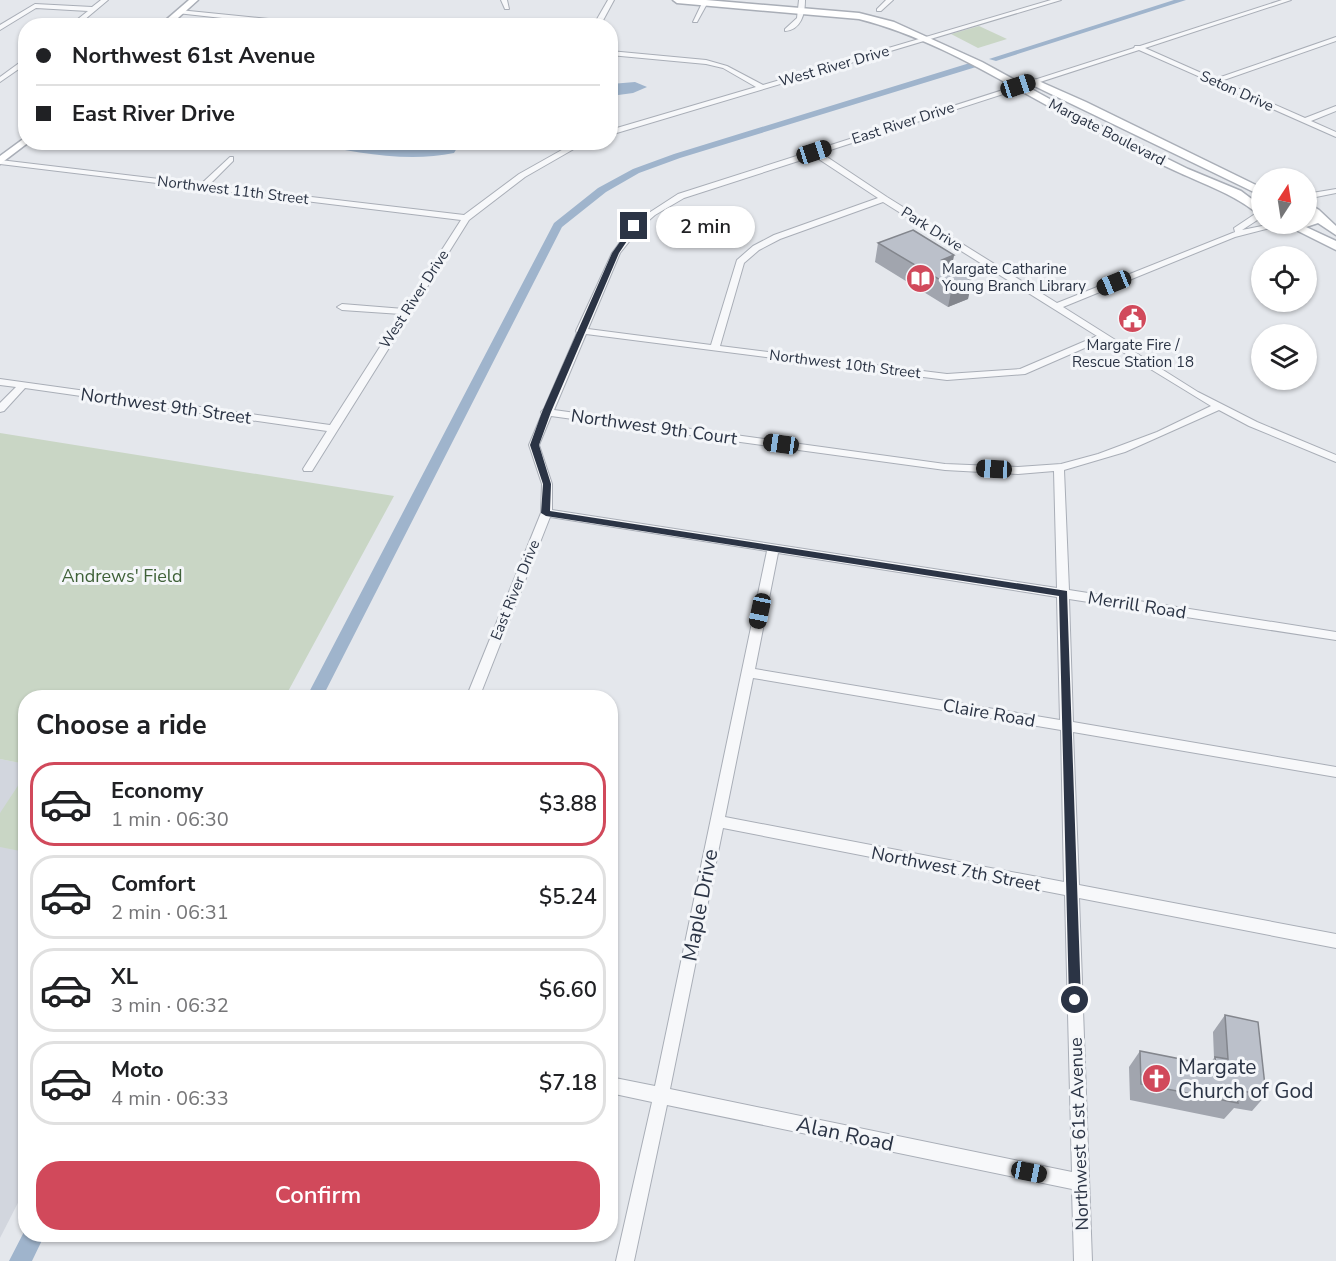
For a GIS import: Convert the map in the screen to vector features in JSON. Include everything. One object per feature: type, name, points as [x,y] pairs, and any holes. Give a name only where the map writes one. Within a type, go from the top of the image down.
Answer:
[{"type":"street","points":[[82,18],[105,0]]},
{"type":"street","points":[[172,18],[194,0]]},
{"type":"street","points":[[504,0],[507,8]]},
{"type":"street","points":[[601,18],[611,0]]},
{"type":"street","name":"Margate Boulevard","points":[[677,0],[802,4],[879,10],[890,13]]},
{"type":"street","name":"Margate Boulevard","points":[[785,0],[871,18],[926,39],[979,64],[1179,169],[1237,193],[1251,203]]},
{"type":"street","points":[[879,10],[890,0]]},
{"type":"street","points":[[1031,0],[1041,5]]},
{"type":"street","name":"West River Drive","points":[[618,131],[1058,0]]},
{"type":"street","name":"East River Drive","points":[[475,690],[546,513],[547,484],[534,445],[546,412],[616,253],[634,226],[655,209],[681,196],[1288,0]]},
{"type":"street","points":[[695,21],[705,2]]},
{"type":"street","points":[[787,30],[798,23],[802,4]]},
{"type":"street","points":[[0,28],[35,6],[93,9]]},
{"type":"street","points":[[179,12],[239,18]]},
{"type":"street","name":"Margate Boulevard","points":[[922,26],[988,62],[1032,81],[1251,188]]},
{"type":"street","points":[[1215,81],[1336,39]]},
{"type":"street","name":"Seton Drive","points":[[1137,47],[1336,135]]},
{"type":"street","points":[[618,54],[706,62],[725,66],[761,87]]},
{"type":"street","points":[[0,80],[18,66]]},
{"type":"street","points":[[1305,121],[1336,108]]},
{"type":"street","points":[[0,161],[18,146]]},
{"type":"street","name":"West River Drive","points":[[308,469],[466,218],[501,188],[543,161],[566,150]]},
{"type":"street","name":"Park Drive","points":[[814,152],[1103,338],[1217,406],[1336,459]]},
{"type":"street","points":[[203,186],[230,159]]},
{"type":"street","name":"Northwest 11th Street","points":[[0,161],[466,218]]},
{"type":"street","points":[[1317,195],[1336,191]]},
{"type":"street","points":[[1317,206],[1336,191]]},
{"type":"street","points":[[715,347],[740,262],[756,248],[777,237],[884,199]]},
{"type":"street","points":[[1317,215],[1336,232]]},
{"type":"street","points":[[1232,235],[1251,217]]},
{"type":"street","points":[[1056,307],[1232,235],[1251,231]]},
{"type":"street","points":[[1315,234],[1336,246]]},
{"type":"street","points":[[342,306],[405,312]]},
{"type":"street","name":"Northwest 10th Street","points":[[581,331],[947,377],[1022,372],[1103,338]]},
{"type":"street","name":"Northwest 9th Street","points":[[0,382],[333,429]]},
{"type":"street","points":[[0,409],[23,385]]},
{"type":"street","name":"Northwest 9th Court","points":[[546,412],[945,466],[1000,470],[1059,467],[1102,456],[1151,439],[1217,406]]},
{"type":"street","name":"Northwest 61st Avenue","points":[[1059,467],[1083,1261]]},
{"type":"street","name":"Merrill Road","points":[[546,513],[1336,636]]},
{"type":"street","name":"Maple Drive","points":[[626,1261],[773,549]]},
{"type":"street","name":"Claire Road","points":[[747,672],[1336,772]]},
{"type":"street","name":"Northwest 7th Street","points":[[717,822],[1336,941]]},
{"type":"street","name":"Alan Road","points":[[618,1087],[1080,1182]]},
{"type":"shaded area","points":[[0,759],[18,762],[18,1203],[0,1238]]},
{"type":"green space","points":[[979,26],[1007,39],[978,48],[951,34]]},
{"type":"green space","name":"Andrews' Field","points":[[0,433],[394,496],[289,690],[18,690],[18,763],[0,759]]},
{"type":"green space","points":[[18,786],[18,851],[0,847],[0,813]]},
{"type":"water","points":[[635,82],[647,87],[633,93],[618,95],[618,83]]},
{"type":"water","points":[[343,150],[456,150],[454,153],[436,156],[380,155]]},
{"type":"building","points":[[913,230],[954,255],[942,260],[972,279],[952,287],[878,243]]},
{"type":"building","points":[[1225,1015],[1258,1022],[1266,1095],[1236,1090],[1238,1103],[1141,1084],[1140,1051],[1216,1066],[1215,1057],[1228,1059]]},
{"type":"waterway","points":[[993,59],[1182,0]]},
{"type":"waterway","points":[[318,690],[558,225],[602,190],[636,171],[677,156],[973,65]]},
{"type":"waterway","points":[[20,1261],[30,1242]]},
{"type":"place","name":"Margate Catharine Young Branch Library","points":[[921,278]]},
{"type":"place","name":"Margate Fire / Rescue Station 18","points":[[1133,318]]},
{"type":"place","name":"Margate Church of God","points":[[1157,1079]]},
{"type":"route","points":[[634,226],[616,253],[546,412],[534,445],[547,484],[546,513],[1063,594],[1075,1000]]}]
